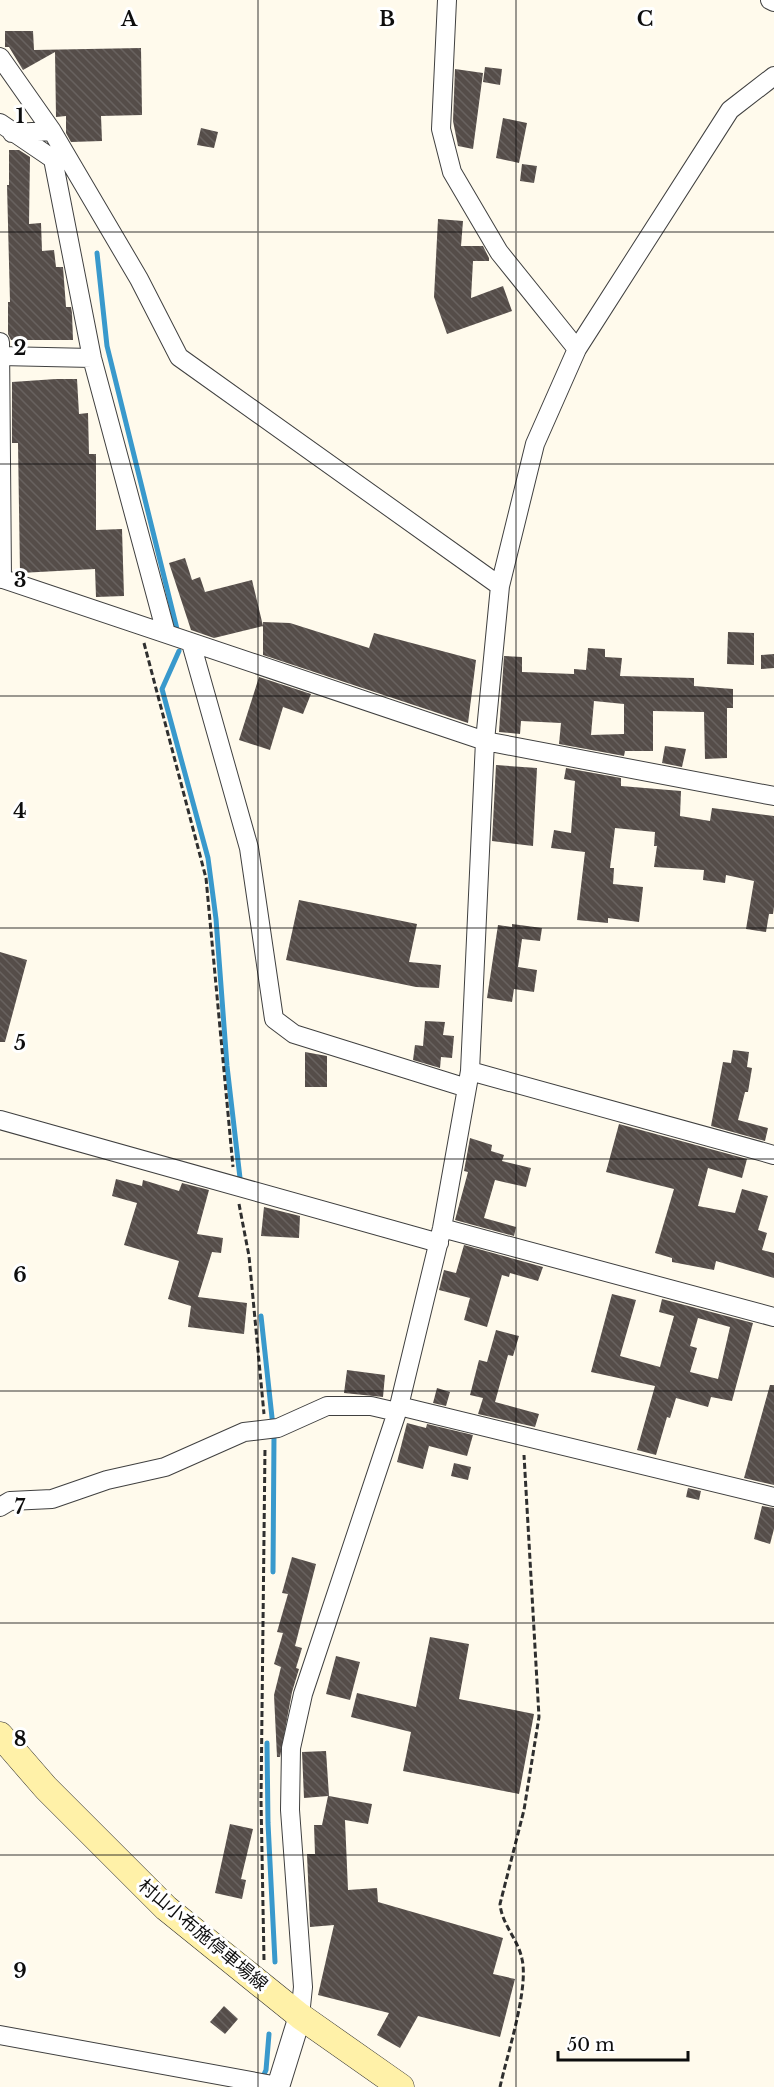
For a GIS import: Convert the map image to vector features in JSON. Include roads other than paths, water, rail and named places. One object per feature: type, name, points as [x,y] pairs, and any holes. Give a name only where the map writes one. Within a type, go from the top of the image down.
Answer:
[{"type":"main road","name":"村山小布施停車場線","points":[[0,1735],[46,1788],[166,1908],[300,2016],[401,2087]]},
{"type":"street","points":[[447,0],[441,129],[452,172],[499,252],[577,349]]},
{"type":"street","points":[[0,57],[52,131],[139,279],[179,357],[500,586]]},
{"type":"street","points":[[0,2035],[220,2081],[269,2085],[300,2016],[303,1987],[290,1810],[291,1748],[303,1694],[398,1409],[441,1235],[469,1080],[486,741],[500,586],[535,444],[577,349],[730,111],[774,76]]},
{"type":"street","points":[[6,128],[52,131]]},
{"type":"street","points":[[6,128],[53,159],[92,358],[166,633]]},
{"type":"street","points":[[0,342],[1,579],[486,741],[774,796]]},
{"type":"street","points":[[0,356],[92,358]]},
{"type":"street","points":[[191,643],[249,848],[274,1019],[294,1034],[469,1080],[774,1155]]},
{"type":"street","points":[[0,1120],[235,1185],[774,1317]]},
{"type":"street","points":[[0,1507],[10,1501],[52,1499],[108,1480],[165,1467],[244,1432],[270,1429],[327,1406],[371,1406],[398,1409],[523,1435],[774,1497]]},
{"type":"waterway","points":[[97,253],[107,346],[177,629]]},
{"type":"waterway","points":[[179,651],[162,689],[208,858],[216,919],[227,1066],[240,1178]]},
{"type":"waterway","points":[[261,1316],[274,1436],[273,1572]]},
{"type":"waterway","points":[[267,1743],[268,1823],[275,1962]]},
{"type":"waterway","points":[[262,2079],[266,2070],[269,2034]]}]
